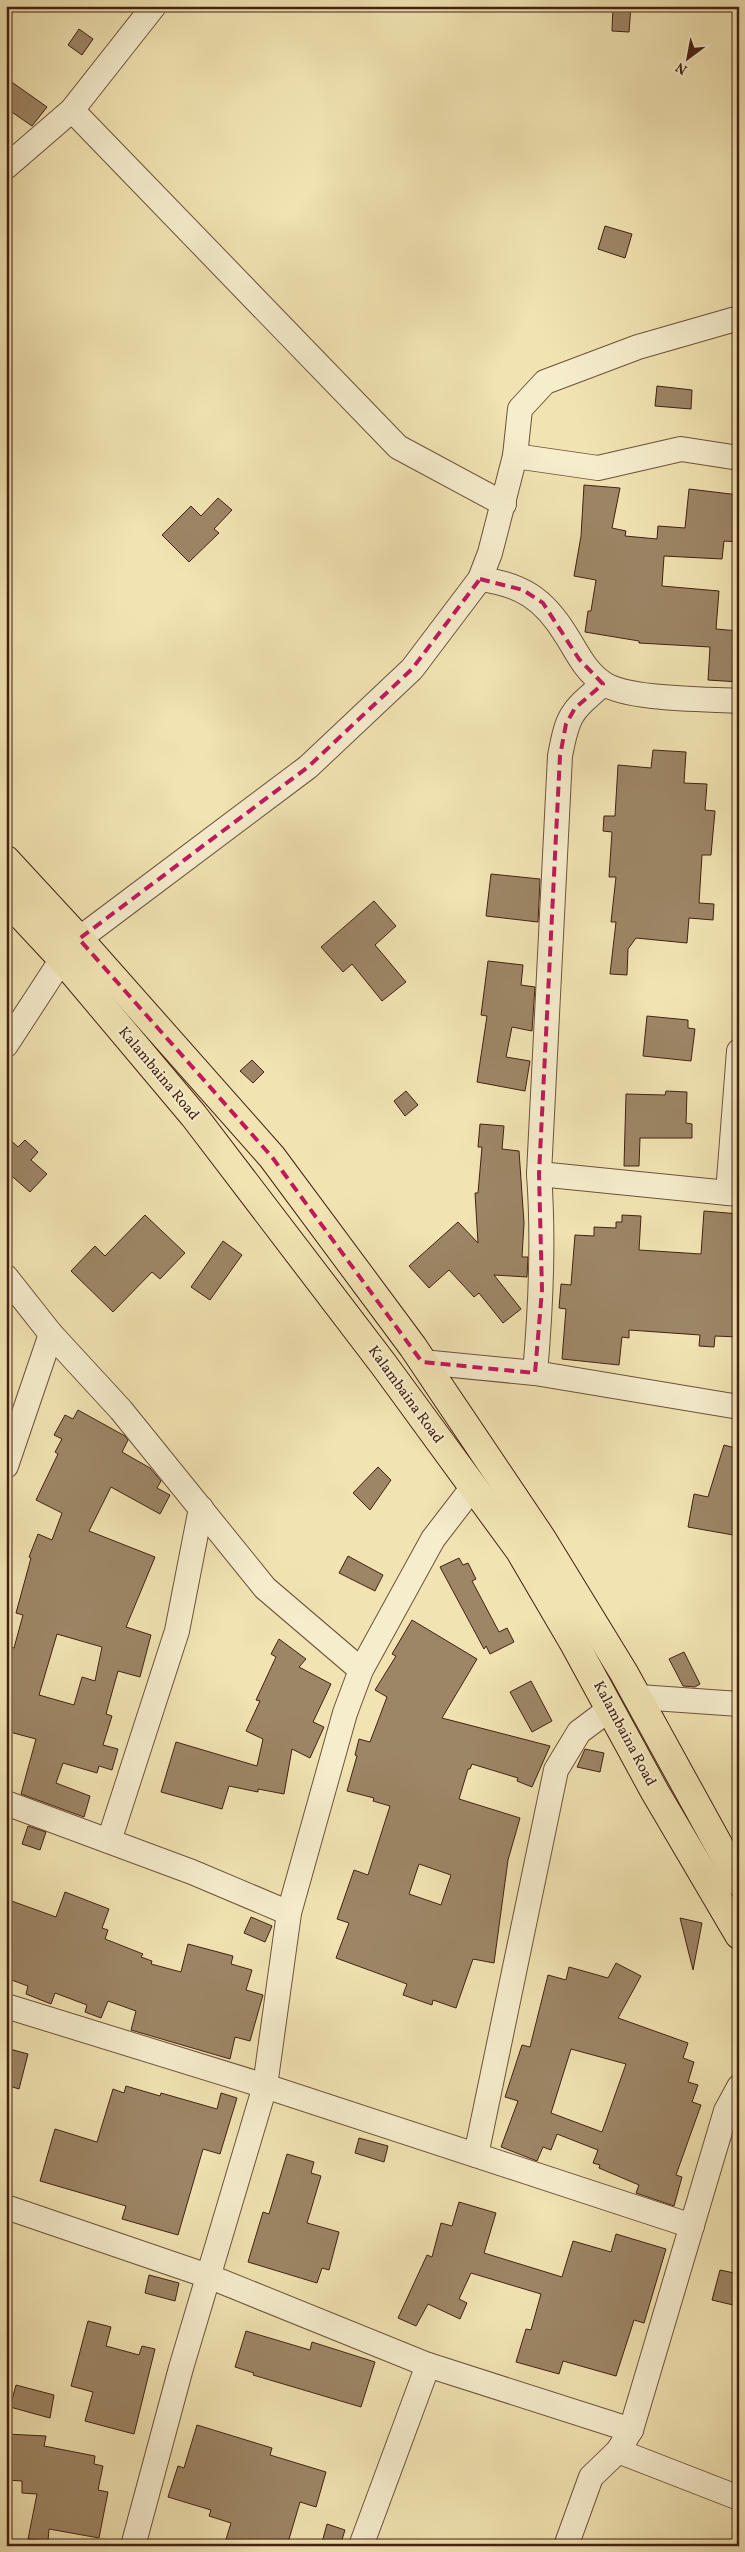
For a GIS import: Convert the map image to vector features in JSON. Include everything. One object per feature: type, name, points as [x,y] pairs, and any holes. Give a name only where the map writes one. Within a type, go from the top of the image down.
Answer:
[{"type":"main road","name":"Kalambaina Road","points":[[6,860],[66,950],[384,1365],[520,1551],[611,1708],[655,1792],[739,1935]]},
{"type":"main road","name":"Kalambaina Road","points":[[6,899],[66,950],[272,1157],[422,1362],[542,1538],[638,1697],[739,1882]]},
{"type":"street","points":[[6,167],[72,110],[154,6]]},
{"type":"street","points":[[72,110],[398,447],[504,504]]},
{"type":"street","points":[[6,1045],[66,950],[308,767],[412,669],[480,579],[504,504],[516,456],[520,409],[544,382],[638,347],[739,318]]},
{"type":"street","points":[[516,456],[598,468],[681,449],[739,458]]},
{"type":"street","points":[[480,579],[501,582],[523,590],[543,603],[566,634],[579,659],[603,684],[626,693],[739,701]]},
{"type":"street","points":[[535,1373],[542,1290],[543,1220],[539,1174],[560,756],[566,724],[575,708],[603,684]]},
{"type":"street","points":[[539,1174],[733,1193],[739,1051]]},
{"type":"street","points":[[6,1276],[51,1334],[121,1410],[265,1588],[361,1670]]},
{"type":"street","points":[[6,1466],[51,1334]]},
{"type":"street","points":[[422,1362],[535,1373],[739,1406]]},
{"type":"street","points":[[133,2546],[208,2276],[265,2086],[289,1913],[345,1713],[361,1670],[432,1539],[473,1487]]},
{"type":"street","points":[[108,1841],[177,1631],[201,1508]]},
{"type":"street","points":[[638,1697],[739,1704]]},
{"type":"street","points":[[476,2155],[556,1770],[578,1732],[611,1708]]},
{"type":"street","points":[[6,1803],[192,1872],[289,1913]]},
{"type":"street","points":[[6,2006],[265,2086],[692,2226]]},
{"type":"street","points":[[566,2546],[592,2477],[618,2451],[632,2430],[726,2111],[739,2087]]},
{"type":"street","points":[[6,2207],[208,2276],[428,2365],[632,2430]]},
{"type":"street","points":[[361,2546],[428,2365]]},
{"type":"street","points":[[618,2451],[739,2498]]},
{"type":"highlighted area","points":[[480,579],[523,590],[543,603],[579,659],[603,684],[575,708],[566,724],[560,756],[539,1174],[542,1290],[535,1373],[422,1362],[272,1157],[79,939],[308,767],[412,669]]},
{"type":"building","points":[[613,6],[631,6],[629,32],[612,31]]},
{"type":"building","points":[[79,29],[93,39],[82,55],[68,45]]},
{"type":"building","points":[[6,78],[47,107],[32,126],[6,108]]},
{"type":"building","points":[[605,226],[632,234],[625,258],[598,249]]},
{"type":"building","points":[[657,386],[692,390],[691,409],[655,406]]},
{"type":"building","points":[[584,485],[620,488],[612,528],[626,531],[625,536],[657,539],[658,526],[685,528],[689,489],[739,495],[739,542],[724,541],[722,559],[664,556],[662,586],[719,591],[716,629],[739,631],[739,682],[708,680],[710,647],[639,643],[639,641],[585,632],[588,611],[591,611],[596,580],[574,576],[581,536]]},
{"type":"building","points":[[218,498],[232,510],[214,529],[219,533],[189,562],[162,535],[191,506],[201,516]]},
{"type":"building","points":[[653,750],[686,752],[684,783],[707,784],[705,810],[715,811],[711,855],[702,855],[699,903],[714,904],[713,920],[689,918],[687,943],[636,938],[628,949],[627,975],[610,974],[616,922],[611,922],[616,877],[609,877],[612,832],[603,831],[604,816],[615,816],[618,765],[651,768]]},
{"type":"building","points":[[491,874],[540,879],[538,922],[486,916]]},
{"type":"building","points":[[374,901],[396,926],[375,945],[406,982],[382,1001],[352,964],[343,972],[321,947]]},
{"type":"building","points":[[488,961],[523,965],[521,985],[535,987],[532,1031],[512,1027],[506,1057],[530,1061],[525,1091],[477,1082],[487,1016],[481,1015]]},
{"type":"building","points":[[647,1016],[688,1020],[688,1028],[695,1029],[691,1061],[643,1056]]},
{"type":"building","points":[[252,1060],[264,1072],[253,1083],[240,1071]]},
{"type":"building","points":[[406,1091],[418,1105],[405,1116],[394,1101]]},
{"type":"building","points":[[666,1091],[687,1092],[686,1123],[692,1124],[692,1138],[640,1138],[639,1166],[624,1166],[626,1094],[665,1095]]},
{"type":"building","points":[[480,1124],[504,1126],[502,1149],[519,1151],[524,1223],[522,1257],[528,1257],[527,1277],[494,1275],[521,1309],[503,1323],[479,1293],[474,1297],[449,1270],[429,1288],[409,1266],[458,1222],[478,1243],[475,1193],[478,1193],[482,1147],[478,1147]]},
{"type":"building","points":[[6,1136],[18,1147],[25,1140],[38,1152],[31,1160],[47,1174],[30,1192],[6,1171]]},
{"type":"building","points":[[704,1211],[739,1214],[739,1337],[715,1336],[714,1347],[699,1346],[700,1335],[629,1330],[629,1338],[622,1337],[619,1365],[562,1359],[566,1309],[559,1308],[561,1284],[571,1285],[575,1235],[594,1236],[594,1227],[616,1228],[616,1222],[622,1222],[622,1215],[641,1216],[639,1250],[701,1254]]},
{"type":"building","points":[[145,1215],[185,1253],[160,1279],[152,1272],[113,1312],[71,1271],[95,1246],[105,1256]]},
{"type":"building","points":[[223,1241],[242,1255],[210,1300],[191,1287]]},
{"type":"building","points":[[78,1410],[125,1436],[128,1440],[122,1452],[150,1468],[161,1481],[157,1488],[170,1495],[160,1514],[111,1487],[89,1531],[155,1557],[126,1627],[151,1635],[140,1677],[118,1671],[106,1714],[112,1716],[103,1745],[118,1749],[112,1770],[99,1766],[97,1773],[63,1763],[56,1783],[90,1796],[84,1817],[21,1794],[36,1739],[6,1731],[6,1646],[14,1648],[23,1615],[16,1613],[31,1558],[29,1557],[38,1534],[52,1540],[62,1513],[36,1500],[58,1454],[55,1452],[62,1439],[54,1435],[65,1415],[73,1419]],"holes":[[[57,1634],[102,1647],[95,1681],[82,1677],[74,1705],[39,1695]]]},
{"type":"building","points":[[724,1445],[739,1449],[739,1536],[688,1527],[694,1494],[708,1497]]},
{"type":"building","points":[[378,1467],[391,1480],[370,1510],[353,1493]]},
{"type":"building","points":[[348,1556],[383,1575],[375,1591],[339,1573]]},
{"type":"building","points":[[459,1558],[463,1565],[468,1563],[476,1579],[472,1581],[499,1632],[507,1628],[514,1642],[490,1654],[486,1646],[484,1649],[440,1567]]},
{"type":"building","points":[[412,1620],[477,1659],[442,1718],[550,1746],[532,1787],[517,1781],[518,1778],[472,1764],[470,1769],[468,1769],[459,1799],[520,1818],[508,1860],[494,1963],[473,1959],[456,2008],[433,2000],[432,2005],[403,1995],[407,1984],[336,1958],[349,1923],[337,1919],[354,1870],[368,1875],[390,1806],[373,1801],[374,1798],[347,1791],[357,1756],[355,1755],[359,1739],[370,1742],[387,1697],[375,1690],[396,1656],[392,1654]],"holes":[[[419,1864],[451,1875],[441,1905],[409,1894]]]},
{"type":"building","points":[[279,1639],[306,1659],[299,1667],[331,1684],[313,1722],[324,1727],[310,1758],[292,1749],[284,1794],[258,1789],[258,1792],[229,1786],[222,1809],[161,1792],[176,1742],[257,1766],[263,1739],[246,1731],[260,1701],[256,1700],[276,1657],[271,1654]]},
{"type":"building","points":[[684,1652],[700,1684],[695,1687],[683,1686],[669,1659]]},
{"type":"building","points":[[531,1681],[552,1721],[532,1732],[510,1692]]},
{"type":"building","points":[[585,1749],[604,1753],[600,1772],[577,1767]]},
{"type":"building","points":[[28,1826],[46,1832],[40,1850],[22,1844]]},
{"type":"building","points":[[65,1892],[109,1909],[102,1928],[108,1930],[105,1939],[143,1954],[141,1957],[152,1961],[151,1964],[181,1972],[188,1944],[233,1956],[231,1964],[252,1970],[246,1990],[263,1995],[250,2041],[235,2037],[230,2059],[131,2030],[136,2011],[108,2001],[101,2018],[85,2012],[87,2005],[55,1993],[51,2004],[26,1994],[28,1986],[6,1978],[6,1899],[56,1917]]},
{"type":"building","points":[[251,1917],[272,1926],[265,1942],[244,1933]]},
{"type":"building","points":[[680,1918],[702,1923],[693,1970]]},
{"type":"building","points":[[616,1963],[641,1976],[618,2018],[688,2043],[683,2058],[694,2062],[688,2082],[698,2085],[692,2102],[701,2105],[676,2175],[682,2177],[674,2206],[636,2193],[639,2185],[599,2168],[600,2165],[593,2163],[598,2150],[557,2134],[551,2150],[543,2147],[537,2161],[501,2147],[518,2101],[505,2097],[522,2045],[530,2047],[548,1975],[566,1980],[569,1967],[608,1978]],"holes":[[[571,2049],[626,2064],[602,2132],[551,2113]]]},
{"type":"building","points":[[6,2048],[28,2054],[19,2089],[6,2085]]},
{"type":"building","points":[[126,2086],[160,2096],[161,2093],[217,2109],[221,2093],[237,2098],[220,2154],[203,2149],[178,2235],[122,2219],[126,2206],[40,2181],[55,2129],[97,2142],[113,2089],[124,2093]]},
{"type":"building","points":[[359,2138],[388,2146],[384,2162],[355,2153]]},
{"type":"building","points":[[287,2154],[314,2162],[311,2173],[321,2176],[307,2223],[339,2232],[329,2270],[322,2268],[317,2283],[248,2262],[263,2212],[269,2214]]},
{"type":"building","points":[[459,2202],[496,2213],[484,2253],[562,2277],[573,2241],[611,2252],[616,2234],[666,2249],[644,2323],[634,2320],[616,2376],[563,2361],[559,2374],[516,2362],[526,2329],[531,2330],[541,2294],[471,2273],[459,2299],[467,2303],[460,2319],[428,2304],[416,2326],[398,2318],[427,2255],[432,2257],[441,2223],[452,2226]]},
{"type":"building","points":[[720,2270],[739,2274],[733,2305],[712,2300]]},
{"type":"building","points":[[149,2275],[179,2283],[175,2301],[145,2293]]},
{"type":"building","points":[[88,2321],[111,2327],[106,2346],[139,2355],[142,2346],[155,2349],[134,2434],[85,2421],[93,2392],[71,2386]]},
{"type":"building","points":[[246,2331],[310,2350],[312,2342],[375,2362],[361,2407],[253,2375],[254,2373],[235,2367]]},
{"type":"building","points":[[16,2385],[54,2395],[50,2418],[10,2407]]},
{"type":"building","points":[[197,2425],[272,2448],[270,2455],[326,2472],[316,2507],[300,2502],[287,2546],[224,2546],[231,2523],[209,2516],[211,2510],[168,2497],[178,2466],[184,2468]]},
{"type":"building","points":[[6,2434],[46,2436],[44,2446],[95,2456],[94,2464],[103,2466],[98,2490],[108,2492],[99,2538],[49,2529],[48,2541],[28,2539],[37,2494],[22,2493],[22,2481],[6,2480]]},
{"type":"building","points":[[327,2524],[345,2530],[340,2546],[321,2546]]}]
